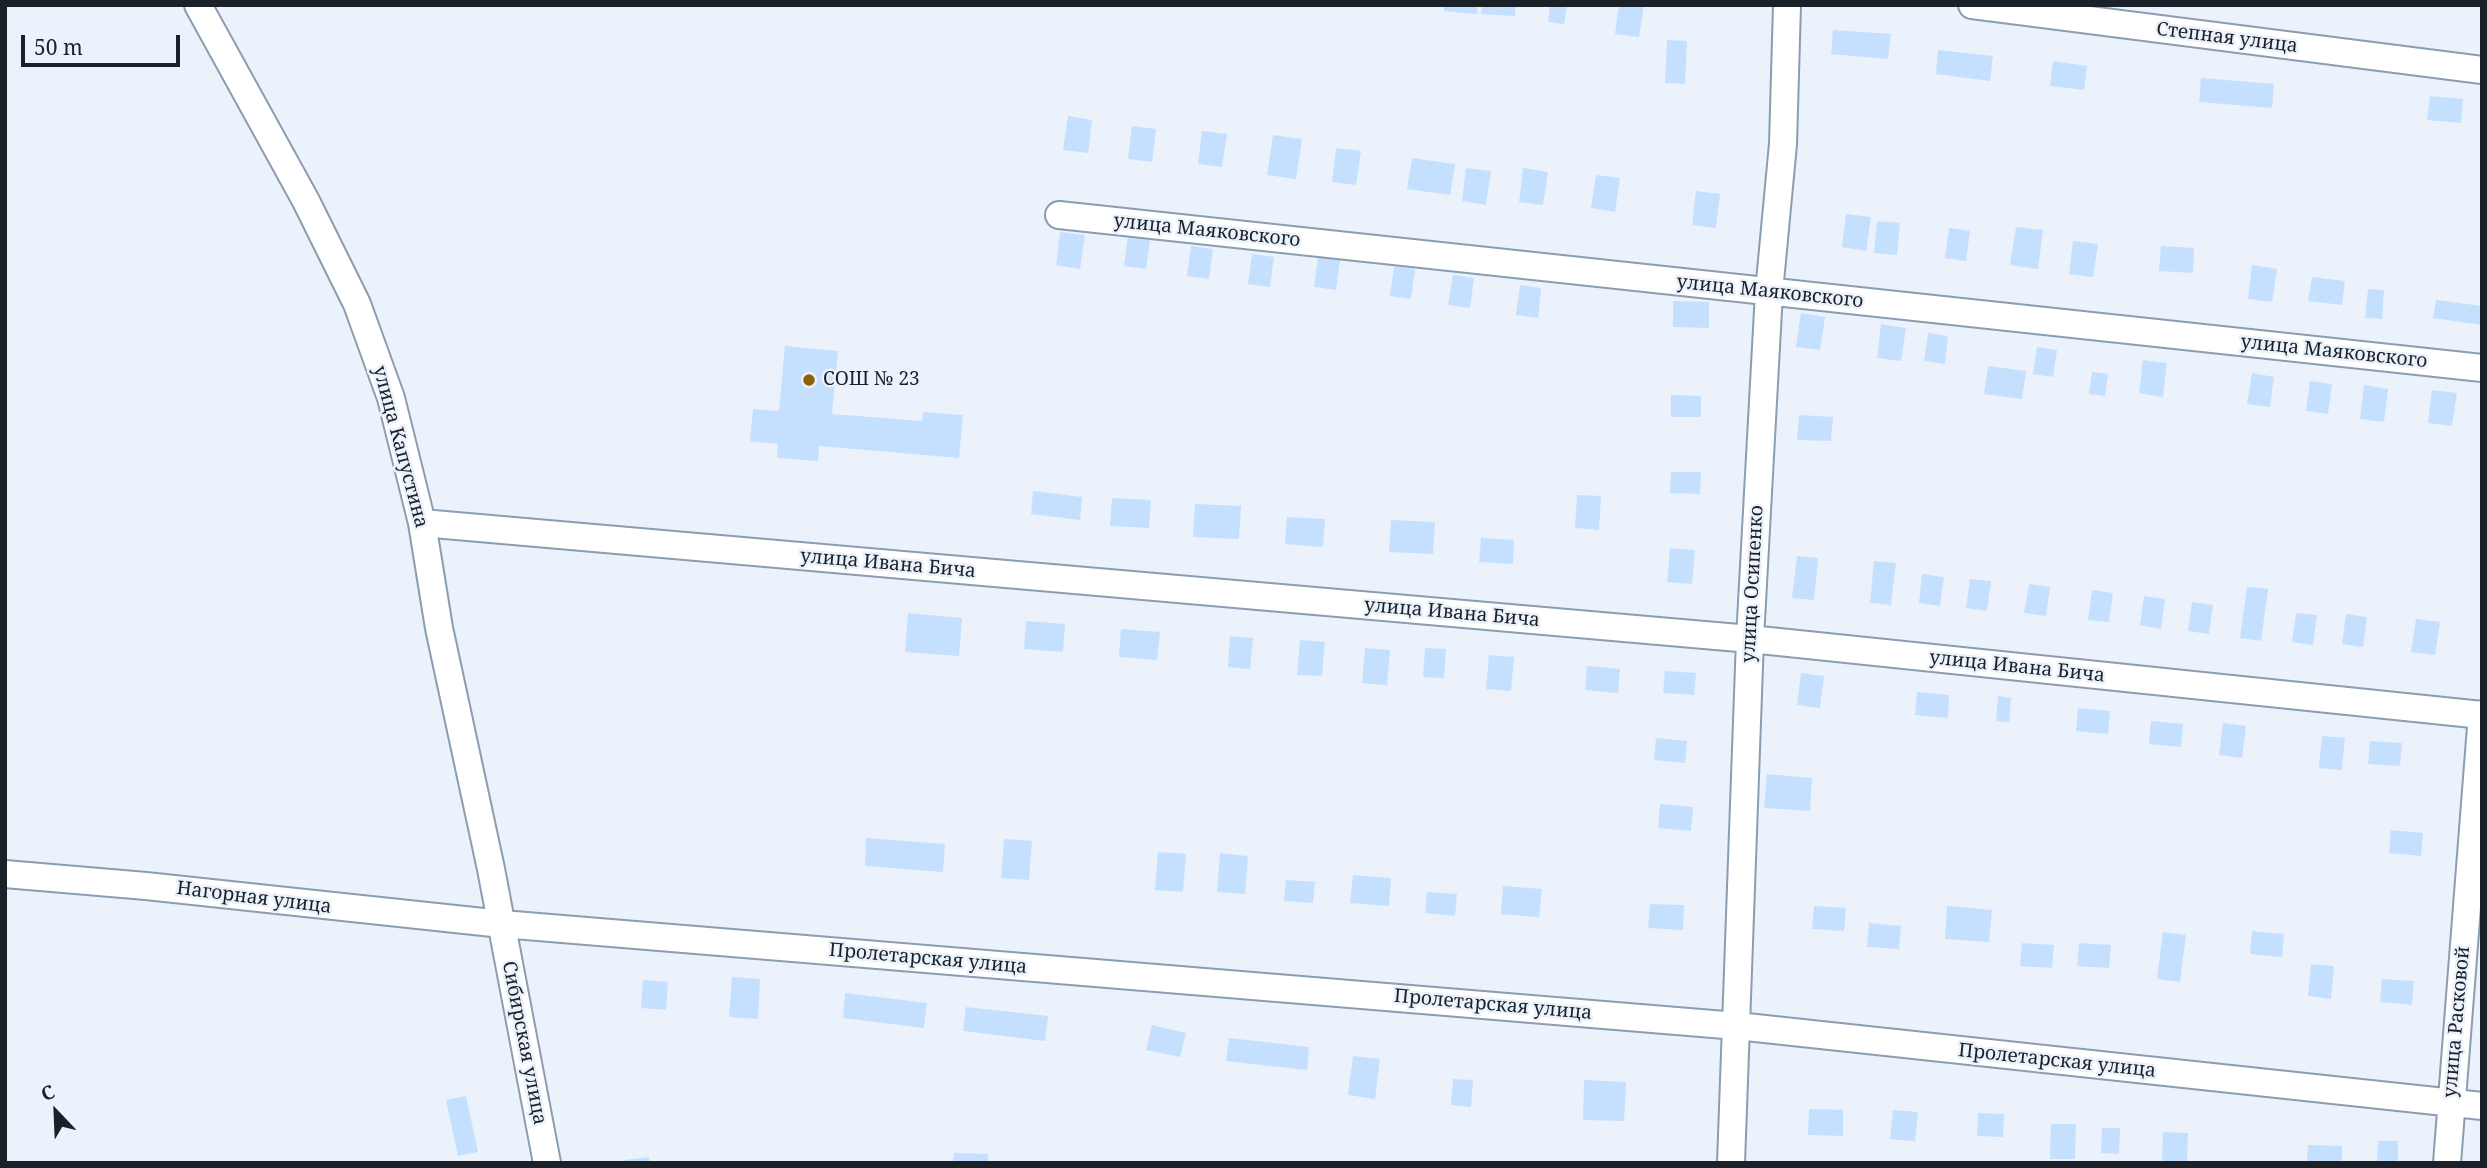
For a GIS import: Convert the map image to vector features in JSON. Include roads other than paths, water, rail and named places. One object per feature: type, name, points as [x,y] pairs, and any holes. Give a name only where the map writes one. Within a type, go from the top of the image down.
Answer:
[{"type":"street","name":"улица Капустина","points":[[198,5],[306,201],[357,304],[391,398],[422,523],[439,628],[502,924]]},
{"type":"street","name":"улица Осипенко","points":[[1731,1163],[1750,639],[1769,292],[1783,144],[1787,5]]},
{"type":"street","name":"Степная улица","points":[[1972,5],[2482,70]]},
{"type":"street","name":"улица Маяковского","points":[[1059,215],[2482,368]]},
{"type":"street","name":"улица Ивана Бича","points":[[422,523],[1750,639],[2482,715]]},
{"type":"street","name":"улица Расковой","points":[[2447,1163],[2482,715]]},
{"type":"street","name":"Нагорная улица","points":[[5,874],[146,886],[502,924]]},
{"type":"street","name":"Пролетарская улица","points":[[502,924],[1737,1026],[2482,1106]]},
{"type":"street","name":"Сибирская улица","points":[[502,924],[547,1163]]},
{"type":"place","name":"СОШ № 23","points":[[809,380]]}]
